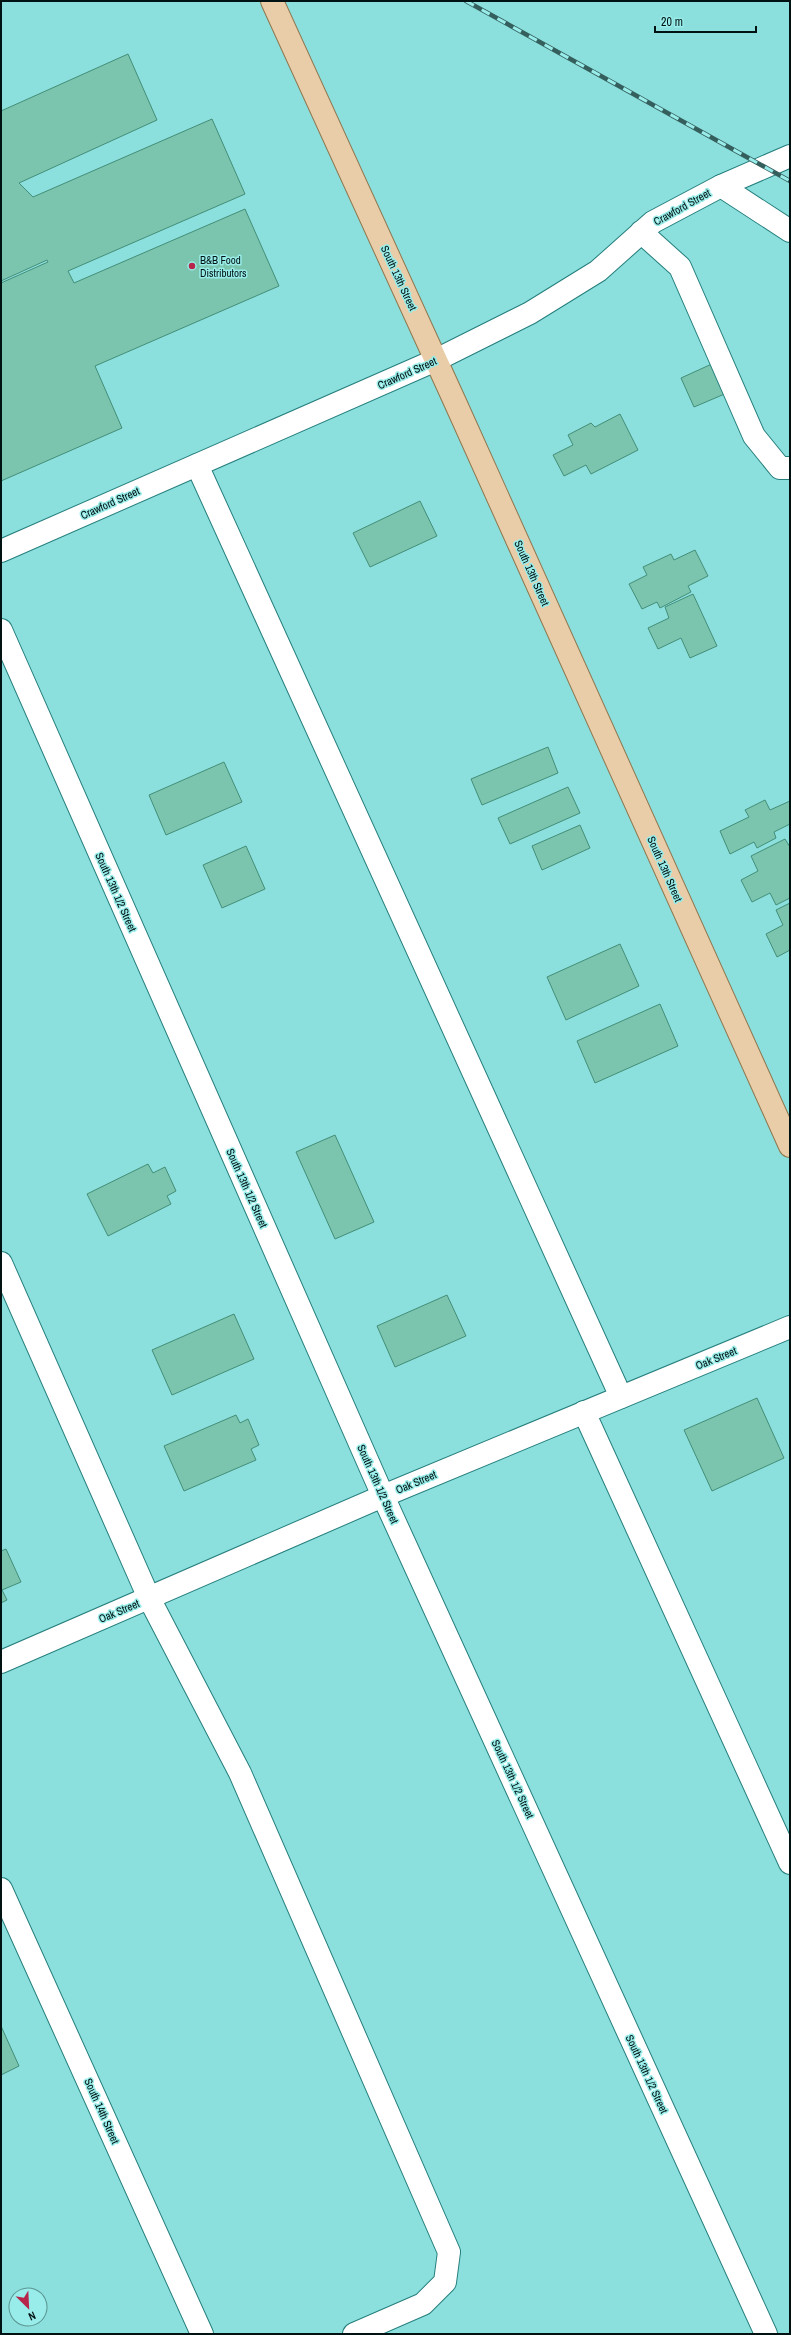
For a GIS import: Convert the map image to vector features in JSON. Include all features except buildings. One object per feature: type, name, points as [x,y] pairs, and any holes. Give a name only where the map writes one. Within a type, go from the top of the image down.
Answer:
[{"type":"main road","name":"South 13th Street","points":[[272,1],[436,360],[790,1146]]},
{"type":"street","name":"Crawford Street","points":[[1,551],[436,360],[530,313],[598,271],[653,222],[720,186],[790,156]]},
{"type":"street","points":[[720,186],[790,231]]},
{"type":"street","points":[[642,232],[680,267],[754,436],[780,468],[790,468]]},
{"type":"street","points":[[197,465],[621,1397]]},
{"type":"street","name":"South 13th 1/2 Street","points":[[1,630],[383,1496],[766,2334]]},
{"type":"street","points":[[1,1263],[149,1598],[240,1773],[449,2252],[445,2282],[422,2304],[354,2334]]},
{"type":"street","name":"Oak Street","points":[[1,1662],[383,1496],[790,1327]]},
{"type":"street","points":[[584,1412],[790,1863]]},
{"type":"street","name":"South 14th Street","points":[[1,1889],[202,2334]]},
{"type":"railway","points":[[466,1],[790,181]]},
{"type":"place","name":"B&B Food Distributors","points":[[192,266]]}]
